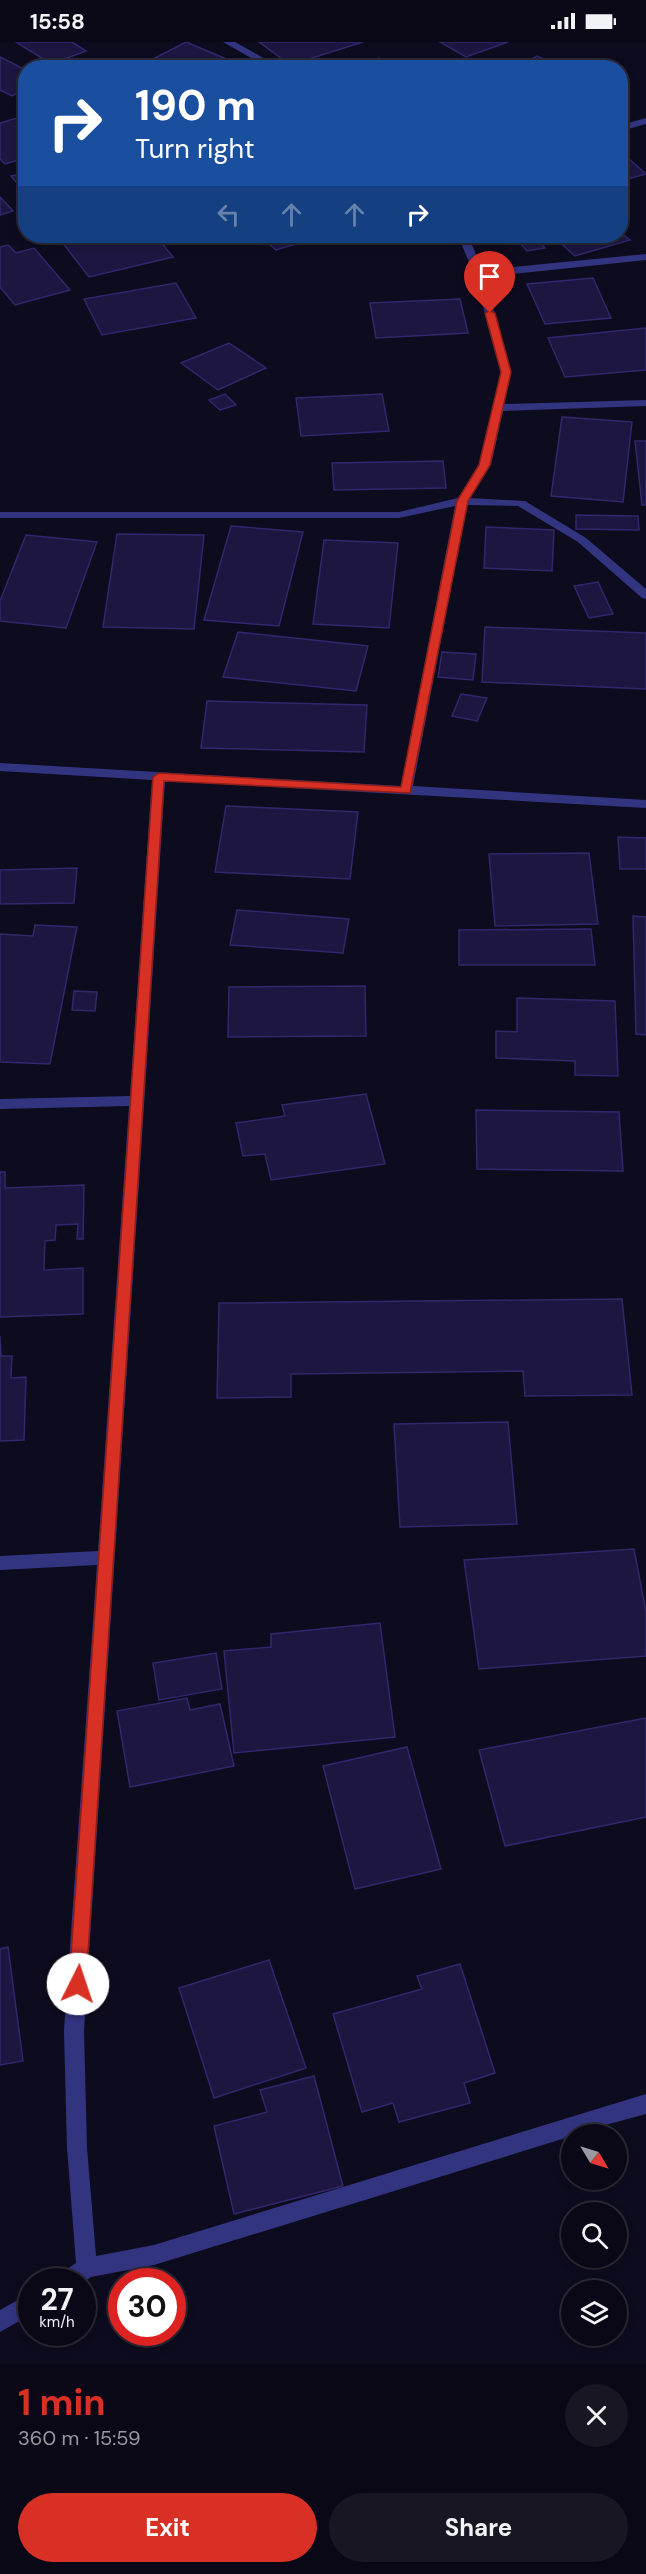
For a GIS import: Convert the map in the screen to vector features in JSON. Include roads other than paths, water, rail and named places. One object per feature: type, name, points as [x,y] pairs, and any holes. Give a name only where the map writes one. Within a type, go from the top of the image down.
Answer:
[{"type":"street","points":[[228,42],[262,60]]},
{"type":"street","points":[[628,126],[646,121]]},
{"type":"street","points":[[406,791],[462,501],[485,465],[506,372],[479,274],[466,243]]},
{"type":"street","points":[[479,274],[646,257]]},
{"type":"street","points":[[498,408],[646,403]]},
{"type":"street","points":[[0,514],[399,515],[462,501],[521,503],[582,540],[646,595]]},
{"type":"street","points":[[0,767],[646,804]]},
{"type":"street","points":[[159,777],[74,2031],[77,2148],[87,2268],[154,2255],[646,2104]]},
{"type":"street","points":[[0,1104],[137,1101]]},
{"type":"street","points":[[0,1563],[106,1558]]},
{"type":"street","points":[[0,2322],[18,2311]]}]
